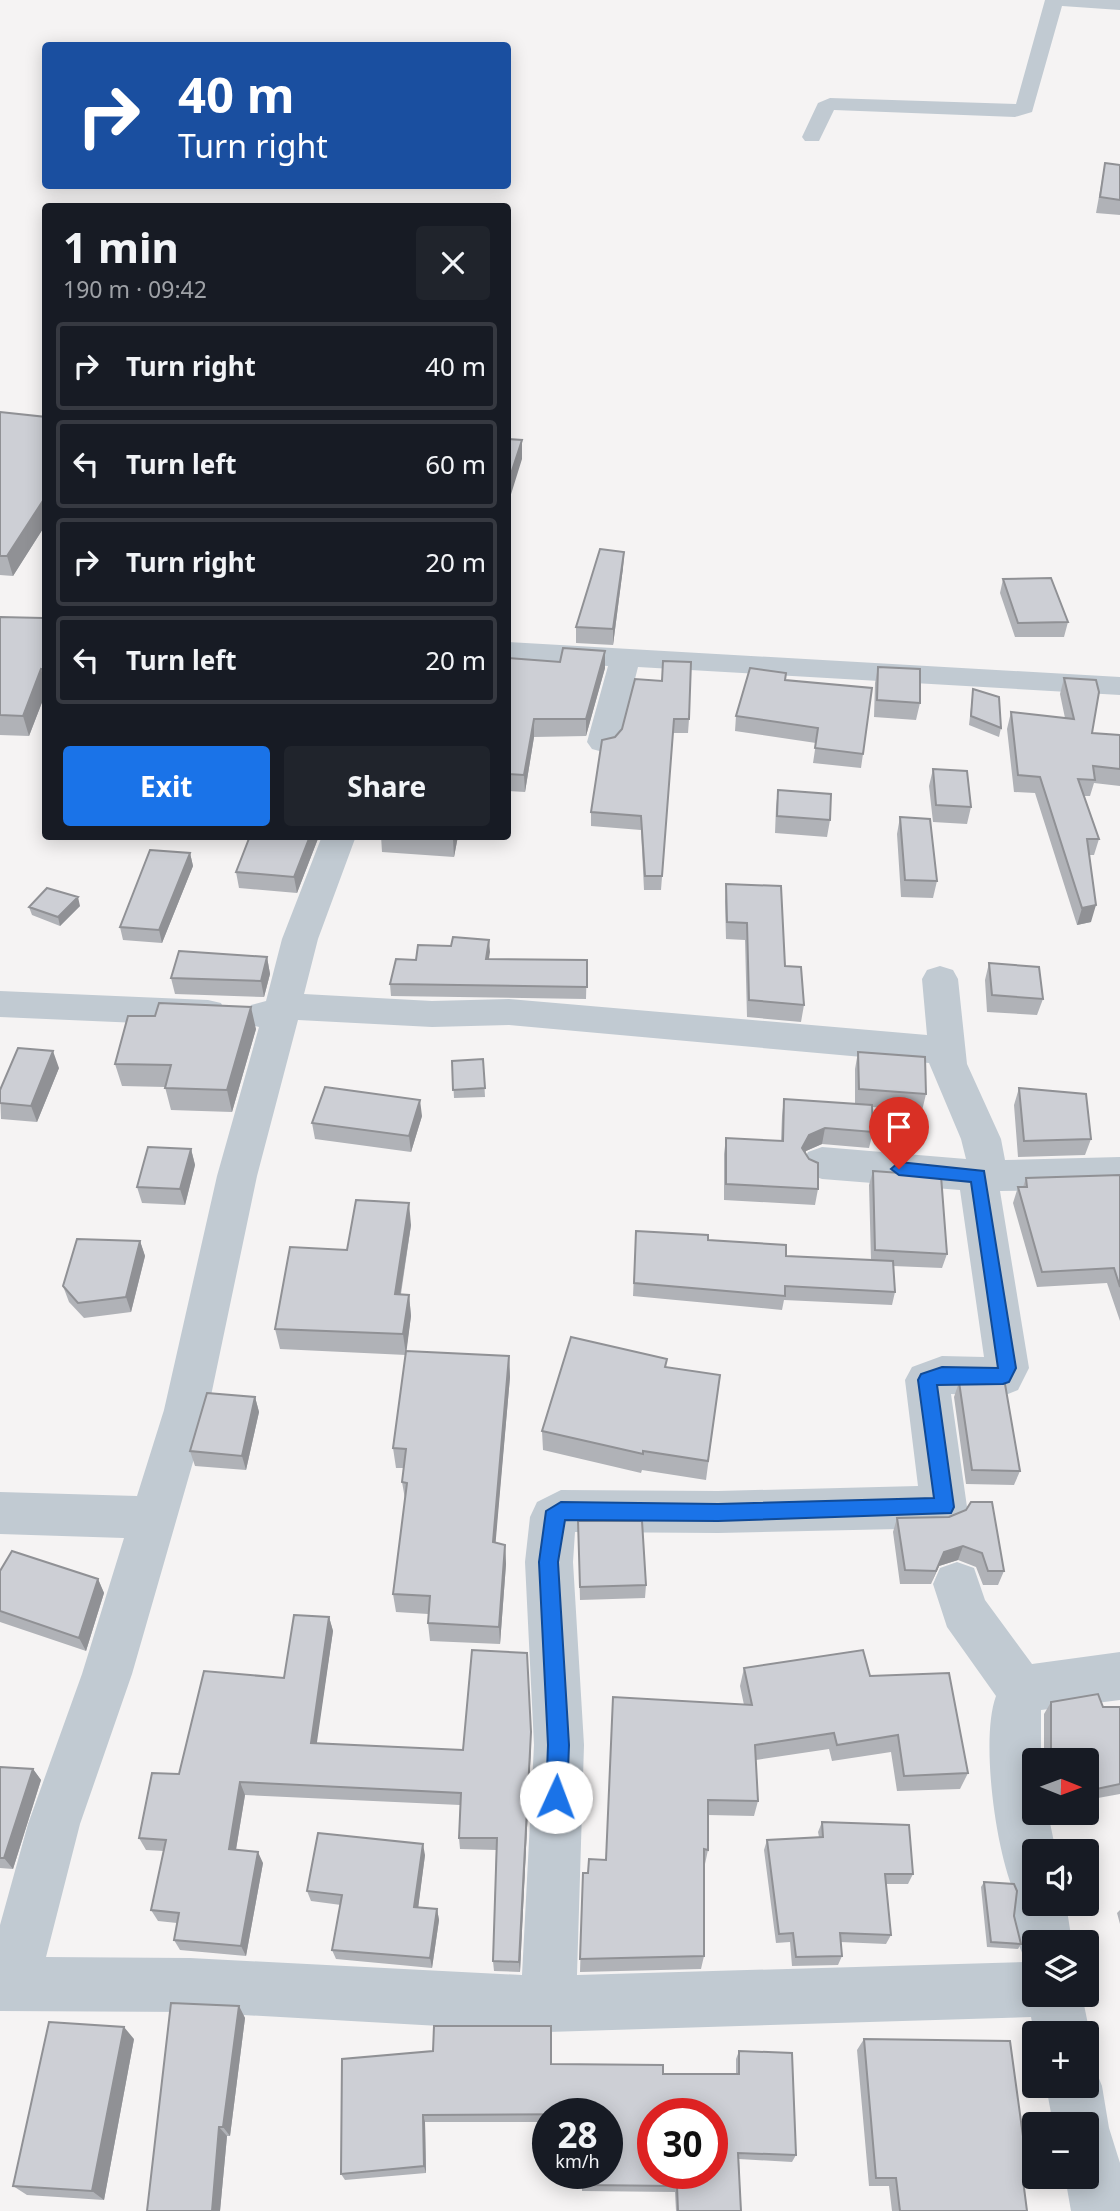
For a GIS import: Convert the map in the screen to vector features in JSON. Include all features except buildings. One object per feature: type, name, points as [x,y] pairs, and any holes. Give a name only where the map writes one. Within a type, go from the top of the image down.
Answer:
[{"type":"street","points":[[812,137],[825,107],[831,104],[1015,111],[1025,108],[1055,0],[1120,5]]},
{"type":"street","points":[[511,651],[985,671],[1120,686]]},
{"type":"street","points":[[985,671],[984,656],[1120,666]]},
{"type":"street","points":[[604,742],[625,658]]},
{"type":"street","points":[[337,840],[300,939],[237,1175],[186,1410],[155,1518],[107,1674],[54,1824],[5,1984],[190,1984],[548,2004],[1022,1989]]},
{"type":"street","points":[[548,2004],[559,1745],[549,1562],[553,1517],[561,1511],[945,1511],[927,1380],[942,1375],[1003,1377],[1007,1368],[981,1139],[953,1080],[946,1051],[940,979]]},
{"type":"street","points":[[0,1004],[432,1014],[509,1012],[946,1051]]},
{"type":"street","points":[[822,1163],[984,1175],[1120,1172]]},
{"type":"street","points":[[0,1513],[155,1518]]},
{"type":"street","points":[[957,1584],[964,1611],[1022,1691]]},
{"type":"street","points":[[1029,1839],[1013,1723],[1014,1704],[1022,1691],[1042,1685],[1120,1676]]},
{"type":"street","points":[[1096,2189],[1101,2211]]},
{"type":"route","points":[[556,1797],[559,1745],[549,1562],[553,1517],[561,1511],[718,1512],[944,1507],[927,1380],[942,1375],[1003,1377],[1007,1368],[978,1176],[899,1169]]}]
